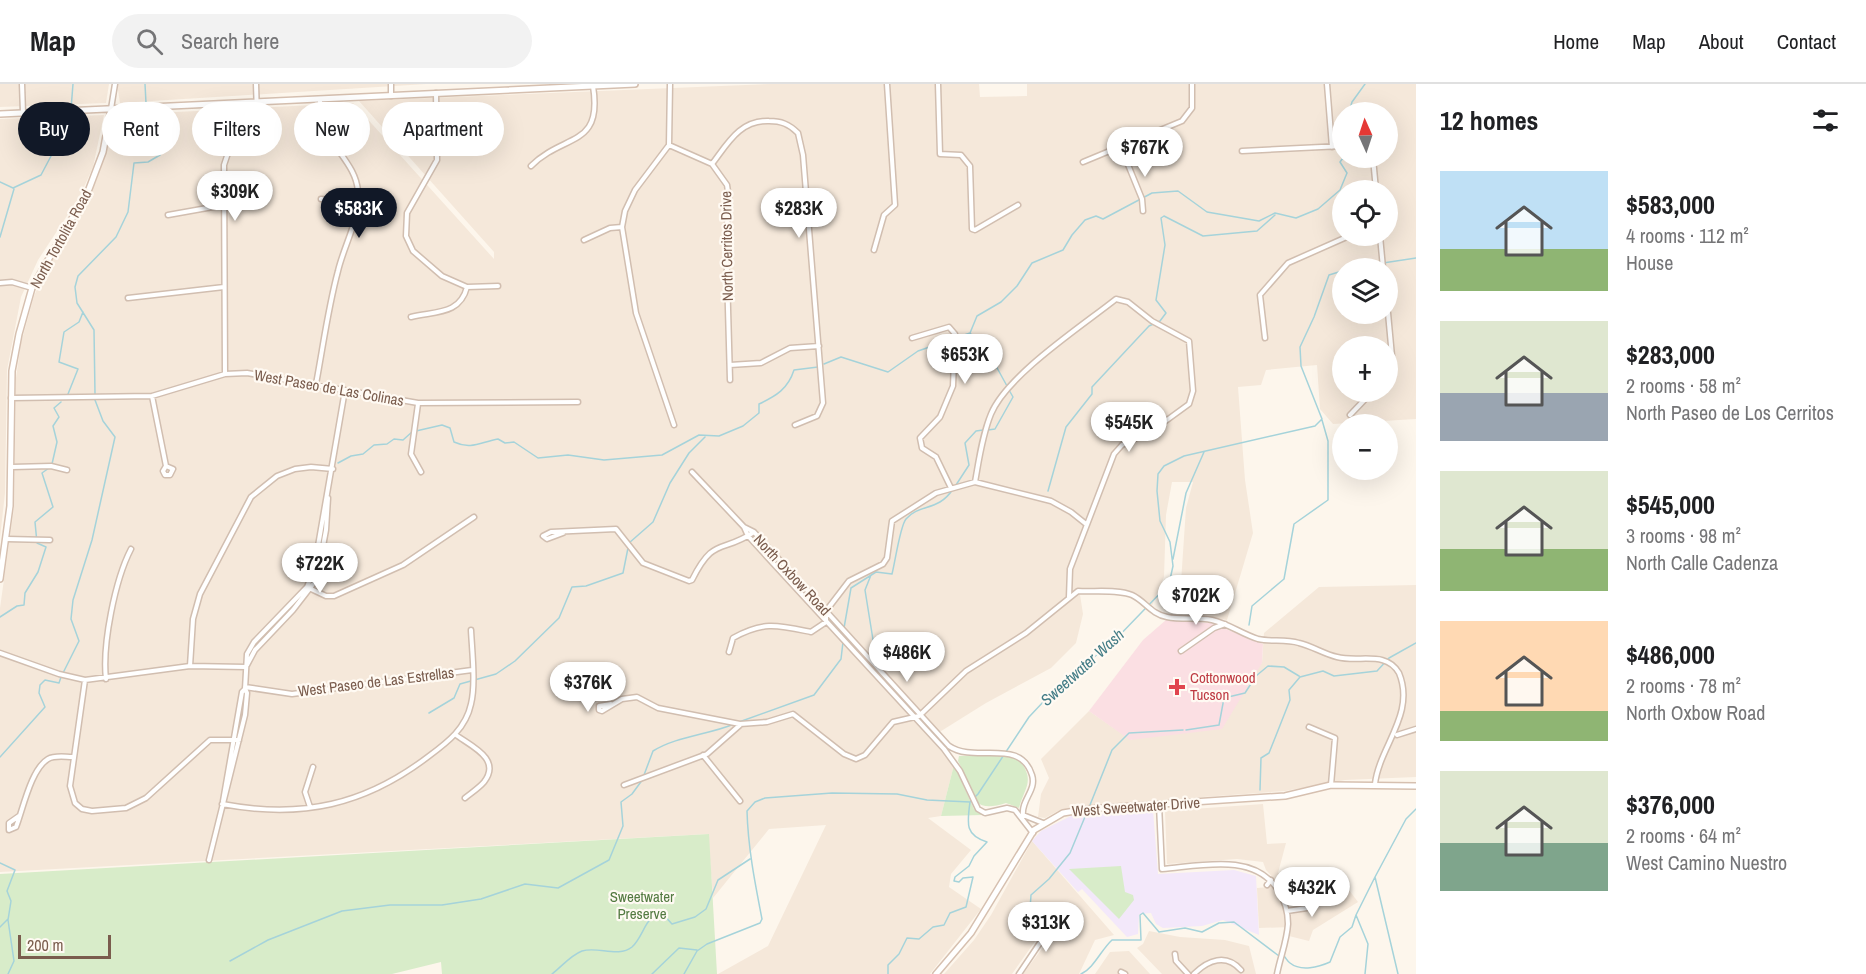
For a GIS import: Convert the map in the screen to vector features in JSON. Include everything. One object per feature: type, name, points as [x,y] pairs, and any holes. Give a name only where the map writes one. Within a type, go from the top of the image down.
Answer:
[{"type":"street","points":[[22,84],[23,102]]},
{"type":"street","name":"North Tortolita Road","points":[[112,102],[115,84]]},
{"type":"street","points":[[256,84],[257,102],[527,87],[634,84]]},
{"type":"street","points":[[391,84],[391,96]]},
{"type":"street","points":[[670,84],[669,145],[635,190],[625,211],[622,227],[636,313],[674,425]]},
{"type":"street","points":[[874,250],[881,221],[894,205],[887,84]]},
{"type":"street","points":[[938,84],[940,154],[961,155],[970,166],[972,229],[975,230],[1018,205]]},
{"type":"street","points":[[1083,162],[1182,121],[1192,108],[1192,84]]},
{"type":"street","points":[[1242,151],[1332,147],[1327,84]]},
{"type":"street","points":[[531,166],[588,130],[594,120],[593,86]]},
{"type":"street","points":[[436,93],[437,160],[407,213],[404,229],[413,251],[442,276],[467,287],[498,286]]},
{"type":"street","points":[[316,384],[332,294],[358,202],[356,180],[321,122],[320,99]]},
{"type":"street","points":[[0,114],[18,113]]},
{"type":"street","points":[[669,145],[712,164],[737,131],[757,121],[780,121],[798,133],[803,155],[823,403],[817,416],[795,425]]},
{"type":"street","points":[[1120,145],[1143,200],[1143,211]]},
{"type":"street","name":"North Tortolita Road","points":[[0,579],[7,539],[12,467],[12,371],[19,334],[32,288],[89,189],[102,155]]},
{"type":"street","points":[[225,374],[224,205],[227,156]]},
{"type":"street","name":"North Cerritos Drive","points":[[712,164],[724,179],[729,198],[726,238],[730,381]]},
{"type":"street","points":[[321,200],[358,202]]},
{"type":"street","points":[[168,215],[224,205]]},
{"type":"street","points":[[584,240],[610,228],[622,227]]},
{"type":"street","points":[[1265,338],[1260,295],[1288,262],[1332,243]]},
{"type":"street","points":[[0,284],[12,282],[32,288]]},
{"type":"street","points":[[128,298],[224,287]]},
{"type":"street","points":[[411,317],[453,308],[460,303],[467,287]]},
{"type":"street","points":[[975,482],[982,442],[992,413],[1010,383],[1116,299],[1128,302],[1152,321],[1189,341],[1193,391],[1189,404],[1156,428],[1122,445],[1114,454],[1070,569],[1069,597]]},
{"type":"street","points":[[912,338],[949,327],[955,334],[953,386],[943,403],[940,417],[920,438],[922,448],[936,457],[951,488]]},
{"type":"street","points":[[730,365],[761,363],[790,348],[819,346]]},
{"type":"street","name":"West Paseo de Las Colinas","points":[[11,398],[152,396],[225,374],[247,373],[418,404],[578,402]]},
{"type":"street","points":[[209,860],[247,693],[245,688],[246,666],[260,644],[309,588],[320,568],[329,507],[328,497],[345,390]]},
{"type":"street","points":[[152,396],[166,466]]},
{"type":"street","points":[[1351,414],[1362,402]]},
{"type":"street","points":[[418,404],[411,454],[421,472]]},
{"type":"street","points":[[12,467],[51,466],[67,470]]},
{"type":"street","points":[[190,666],[193,619],[200,594],[250,497],[277,476],[295,469],[333,469]]},
{"type":"street","name":"North Oxbow Road","points":[[692,472],[744,526],[754,532],[957,752],[1010,754],[1018,755],[1024,760],[1033,776],[1032,790],[1022,809],[1023,815],[1043,823]]},
{"type":"street","points":[[729,652],[733,638],[762,625],[776,624],[811,632],[826,622],[826,612],[849,580],[883,564],[887,558],[891,521],[936,493],[975,482],[1051,501],[1086,524]]},
{"type":"street","points":[[309,588],[326,596],[334,596],[381,577],[474,517]]},
{"type":"street","name":"North Oxbow Road","points":[[744,526],[748,536],[956,764],[978,809],[985,813],[1007,808],[1015,810],[1033,833]]},
{"type":"street","points":[[563,533],[616,529],[643,563],[692,580],[704,556],[717,547],[754,532]]},
{"type":"street","points":[[7,539],[50,540]]},
{"type":"street","points":[[106,679],[105,657],[117,591],[122,566],[131,549]]},
{"type":"street","points":[[611,704],[637,697],[658,708],[740,724],[767,722],[793,714],[844,754],[856,759],[866,755],[893,723],[921,714],[966,671],[1026,633],[1078,591],[1131,595],[1154,613],[1167,617],[1208,619],[1226,623],[1261,639],[1286,640],[1338,657],[1365,660],[1381,658],[1391,663],[1398,672],[1405,694],[1405,705],[1397,735],[1379,764],[1375,784]]},
{"type":"street","points":[[1180,651],[1214,628],[1226,623]]},
{"type":"street","points":[[223,803],[250,809],[310,807],[341,802],[387,785],[456,735],[471,704],[471,630]]},
{"type":"street","points":[[0,653],[59,674],[85,680],[190,666],[246,666]]},
{"type":"street","name":"West Paseo de Las Estrellas","points":[[245,688],[292,694],[472,670]]},
{"type":"street","points":[[85,680],[72,757],[70,786],[75,803],[82,809],[116,810],[146,798],[210,740],[236,740]]},
{"type":"street","points":[[624,785],[702,755],[740,724]]},
{"type":"street","points":[[1309,727],[1335,738],[1331,785]]},
{"type":"street","points":[[1397,735],[1416,729]]},
{"type":"street","points":[[456,735],[479,749],[489,765],[488,774],[483,783],[465,798]]},
{"type":"street","points":[[702,755],[740,801]]},
{"type":"street","points":[[19,816],[37,771],[44,763],[52,757],[72,757]]},
{"type":"street","points":[[310,807],[305,792],[313,767]]},
{"type":"street","name":"West Sweetwater Drive","points":[[936,974],[971,933],[1033,833],[1043,823],[1063,813],[1086,809],[1285,796],[1331,785],[1416,786]]},
{"type":"street","points":[[1159,805],[1162,869],[1235,864],[1257,869],[1271,880],[1284,898],[1288,927],[1276,974]]},
{"type":"street","points":[[1267,885],[1271,880]]},
{"type":"street","points":[[1287,911],[1307,908],[1326,898]]},
{"type":"street","points":[[1019,974],[1052,925],[1060,918]]},
{"type":"street","points":[[1175,954],[1176,962],[1188,974]]},
{"type":"street","points":[[1194,974],[1216,960],[1228,960],[1241,970]]},
{"type":"shaded area","points":[[0,84],[109,84],[106,102],[102,103],[18,102],[18,106],[0,107]]},
{"type":"shaded area","points":[[117,84],[426,84],[136,102],[120,102]]},
{"type":"shaded area","points":[[770,84],[979,84],[980,97],[1027,96],[1027,84],[1416,84],[1416,419],[1398,420],[1398,414],[1332,414],[1332,423],[1320,409],[1317,365],[1266,370],[1261,385],[1238,387],[1245,480],[1253,533],[1227,620],[1179,612],[1186,508],[1193,482],[1172,482],[1166,515],[1164,577],[1151,608],[1133,592],[1079,588],[1083,614],[1076,643],[1051,668],[986,703],[930,738],[954,765],[941,816],[928,818],[971,850],[951,874],[949,887],[981,909],[930,974],[718,974],[768,946],[826,825],[769,829],[713,898],[708,834],[0,872],[0,608],[14,508],[16,378],[21,343],[34,296],[49,263],[82,210],[97,179],[104,156],[180,156],[180,112],[192,111],[192,156],[282,156],[282,107],[294,106],[294,156],[370,156],[370,122],[382,135],[382,156],[401,156],[494,259],[494,252],[408,156],[504,156],[504,102],[382,102],[382,127],[370,113],[370,102],[360,102]]},
{"type":"shaded area","points":[[102,115],[93,167],[80,196],[38,260],[21,297],[7,370],[5,493],[0,538],[0,119],[18,118],[18,156],[90,156],[90,116]]},
{"type":"shaded area","points":[[1416,585],[1416,777],[1345,780],[1285,791],[1079,806],[1058,811],[1045,818],[1038,817],[1041,794],[1049,778],[1041,759],[1089,711],[1131,740],[1262,663],[1264,633],[1319,587]]},
{"type":"shaded area","name":"Cottonwood Tucson","points":[[1166,620],[1211,623],[1263,644],[1262,663],[1222,729],[1130,740],[1089,711],[1143,640]]},
{"type":"shaded area","points":[[1263,804],[1267,844],[1286,843],[1278,873],[1334,870],[1358,902],[1313,930],[1309,941],[1289,936],[1291,927],[1259,928],[1257,888],[1281,886],[1266,870],[1263,862],[1237,859],[1167,864],[1165,811]]},
{"type":"shaded area","points":[[1153,810],[1158,874],[1234,870],[1256,876],[1259,935],[1223,920],[1202,926],[1163,928],[1156,924],[1151,913],[1139,914],[1138,934],[1127,937],[1082,889],[1078,892],[1032,841],[1041,831],[1075,814]]},
{"type":"shaded area","points":[[1032,841],[1114,935],[1095,940],[1079,974],[1023,974],[1056,930],[1066,927],[1068,917],[1058,909],[1012,974],[944,974],[974,940],[991,915]]},
{"type":"shaded area","points":[[1149,931],[1180,937],[1225,940],[1249,946],[1256,974],[1162,974],[1137,948],[1143,944]]},
{"type":"shaded area","points":[[1129,951],[1150,974],[1095,974],[1110,952]]},
{"type":"green space","points":[[1009,755],[1018,758],[1027,772],[1026,789],[1019,808],[1006,803],[984,806],[977,802],[958,761],[959,756]]},
{"type":"green space","points":[[954,765],[974,809],[983,815],[941,816]]},
{"type":"green space","name":"Sweetwater Preserve","points":[[709,834],[717,974],[442,974],[441,962],[392,974],[0,974],[0,874]]},
{"type":"green space","points":[[1121,866],[1125,892],[1133,895],[1134,900],[1119,919],[1069,869]]},
{"type":"waterway","points":[[72,102],[73,84]]},
{"type":"waterway","points":[[145,84],[146,102]]},
{"type":"waterway","points":[[1352,102],[1365,84]]},
{"type":"waterway","points":[[0,182],[13,188],[41,175],[51,156]]},
{"type":"waterway","points":[[95,394],[94,330],[77,303],[75,287],[78,276],[116,237],[128,212],[134,163],[148,162],[158,156]]},
{"type":"waterway","points":[[824,364],[841,357],[888,372],[918,351],[970,333],[977,316],[1001,302],[1017,286],[1032,263],[1063,250],[1085,220],[1096,216],[1103,219],[1152,193],[1178,191],[1207,212],[1259,221],[1275,213],[1296,218],[1318,209],[1340,190],[1347,173],[1344,168]]},
{"type":"waterway","points":[[0,237],[14,189]]},
{"type":"waterway","points":[[1048,491],[1066,427],[1092,394],[1092,387],[1149,326],[1160,321],[1166,313],[1156,300],[1165,245],[1161,218],[1164,216],[1203,236],[1257,231],[1275,215]]},
{"type":"waterway","name":"Sweetwater Wash","points":[[1398,261],[1416,258]]},
{"type":"waterway","name":"Sweetwater Wash","points":[[684,974],[697,951],[707,944],[760,923],[762,919],[752,865],[747,811],[755,802],[765,798],[832,793],[897,794],[927,800],[970,802],[978,794],[1029,717],[1060,684],[1113,642],[1169,584],[1173,566],[1170,542],[1160,521],[1157,491],[1158,474],[1164,466],[1184,456],[1315,426],[1322,419],[1301,366],[1300,347],[1329,275],[1332,274]]},
{"type":"waterway","points":[[68,394],[78,369],[59,362],[64,332],[79,322],[83,312]]},
{"type":"waterway","points":[[970,333],[996,366],[1007,386]]},
{"type":"waterway","points":[[416,431],[442,425],[450,428],[454,442],[466,445],[498,439],[505,443],[514,442],[538,458],[568,455],[604,460],[662,455],[699,435],[719,436],[743,426],[759,413],[759,404],[785,387],[794,370],[818,367]]},
{"type":"waterway","points":[[988,430],[995,429],[1013,397],[1009,390]]},
{"type":"waterway","points":[[63,673],[79,641],[71,619],[73,600],[92,540],[115,437],[103,421],[95,400]]},
{"type":"waterway","points":[[52,464],[57,442],[53,426],[59,417],[54,408],[61,402]]},
{"type":"waterway","points":[[1249,625],[1252,606],[1284,579],[1294,524],[1328,500],[1328,441],[1322,420]]},
{"type":"waterway","points":[[956,485],[969,465],[965,443],[976,431],[983,430]]},
{"type":"waterway","points":[[338,463],[351,456],[363,454],[374,445],[387,444],[394,439],[403,440],[412,432]]},
{"type":"waterway","points":[[629,543],[653,522],[670,483],[689,453],[705,437]]},
{"type":"waterway","points":[[1173,559],[1186,493],[1204,452]]},
{"type":"waterway","points":[[0,617],[17,606],[24,605],[25,593],[38,572],[46,547],[37,543],[35,522],[53,507],[42,473],[49,468]]},
{"type":"waterway","points":[[844,628],[851,588],[876,572],[892,574],[906,519],[911,514],[941,501],[953,489]]},
{"type":"waterway","points":[[429,713],[454,698],[460,684],[496,674],[515,661],[559,618],[572,587],[586,586],[623,573],[628,548]]},
{"type":"waterway","points":[[871,575],[865,590],[874,646],[880,661]]},
{"type":"waterway","points":[[739,722],[814,695],[841,659],[843,642]]},
{"type":"waterway","points":[[1260,790],[1261,758],[1269,753],[1290,700],[1289,690],[1300,677],[1323,671],[1334,676],[1377,671],[1389,658],[1416,643]]},
{"type":"waterway","points":[[1186,730],[1219,725],[1224,698],[1245,693],[1256,676],[1268,666],[1284,667],[1299,676]]},
{"type":"waterway","points":[[0,757],[45,707],[39,693],[40,685],[45,680],[59,683],[61,677]]},
{"type":"waterway","points":[[644,775],[653,751],[672,742],[734,724]]},
{"type":"waterway","points":[[1090,805],[1112,750],[1129,733],[1183,730]]},
{"type":"waterway","points":[[230,961],[268,940],[342,911],[390,905],[442,905],[481,899],[525,884],[558,888],[609,860],[623,826],[621,802],[632,794],[643,779]]},
{"type":"waterway","points":[[888,974],[888,965],[899,954],[907,938],[919,939],[933,927],[944,925],[950,913],[966,907],[973,877],[963,878],[959,882],[954,881],[955,877],[969,866],[974,856],[987,842],[975,836],[969,828],[970,802]]},
{"type":"waterway","points":[[1398,974],[1375,877],[1406,819],[1416,809]]},
{"type":"waterway","points":[[1023,923],[1030,909],[1031,895],[1049,879],[1070,853],[1087,812]]},
{"type":"waterway","points":[[552,974],[582,951],[621,952],[632,947],[651,918],[661,912],[672,924],[695,917],[706,909],[718,880],[750,859]]},
{"type":"waterway","points":[[0,863],[15,870],[7,891],[11,901],[8,920],[14,961],[8,974]]},
{"type":"waterway","points":[[1365,974],[1368,944],[1356,915],[1375,877]]},
{"type":"waterway","points":[[1081,974],[1090,968],[1112,940],[1141,940],[1140,915],[1143,913],[1159,932],[1185,928],[1202,932],[1219,923],[1234,922],[1279,956]]},
{"type":"waterway","points":[[1284,956],[1294,966],[1305,968],[1330,962],[1340,937],[1352,927],[1356,915]]},
{"type":"waterway","points":[[0,927],[8,919]]},
{"type":"waterway","points":[[652,974],[679,948],[697,950]]},
{"type":"place","name":"Cottonwood Tucson","points":[[1177,687]]}]
